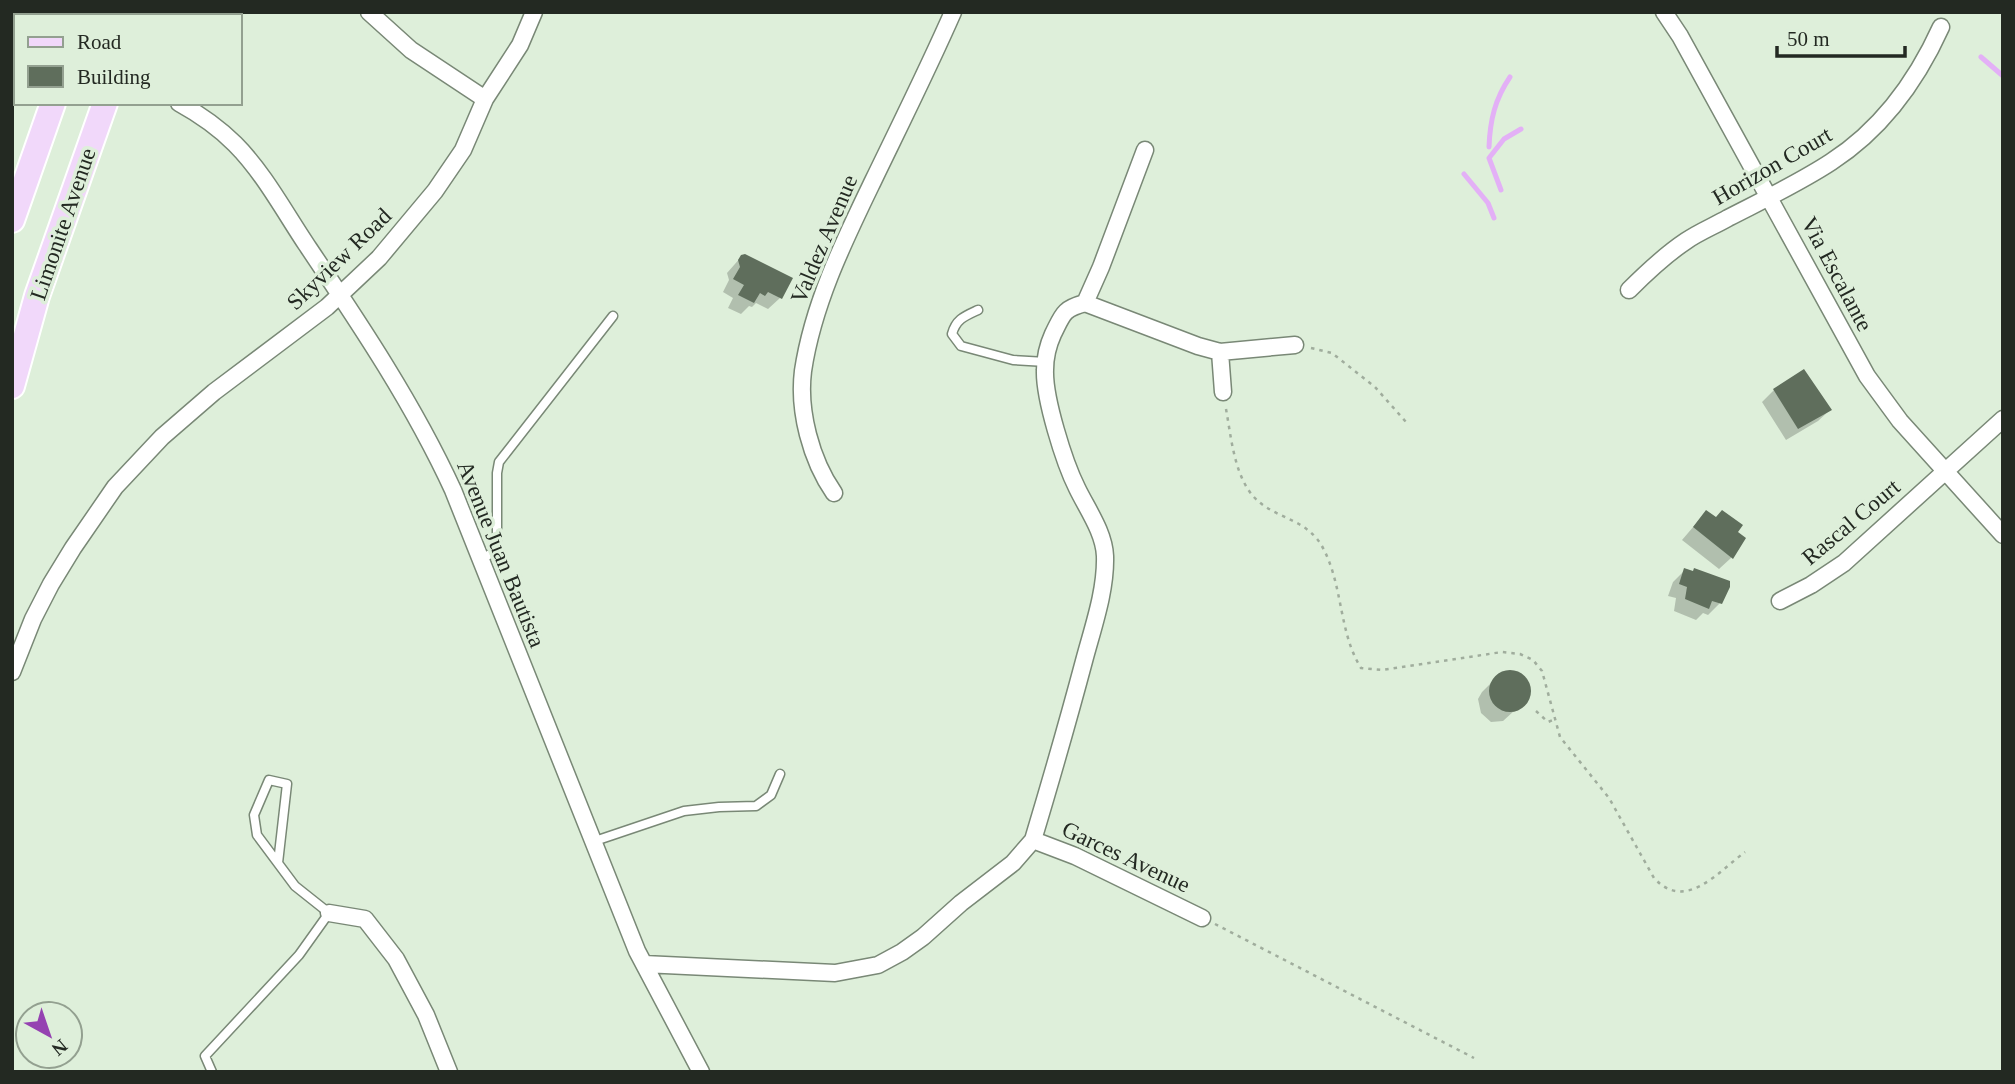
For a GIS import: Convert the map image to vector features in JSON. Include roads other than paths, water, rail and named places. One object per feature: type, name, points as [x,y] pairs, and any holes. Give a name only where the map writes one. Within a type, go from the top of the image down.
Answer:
[{"type":"main road","points":[[12,220],[52,105]]},
{"type":"main road","name":"Limonite Avenue","points":[[12,386],[37,296],[105,105]]},
{"type":"street","points":[[369,12],[411,50],[485,99]]},
{"type":"street","name":"Skyview Road","points":[[12,672],[33,619],[51,584],[115,487],[162,437],[214,392],[273,350],[340,296],[379,258],[435,191],[463,150],[485,99],[520,45],[534,12]]},
{"type":"street","name":"Valdez Avenue","points":[[834,493],[818,465],[804,409],[803,374],[812,328],[844,241],[953,12]]},
{"type":"street","name":"Via Escalante","points":[[1664,12],[1770,197],[1874,388],[1900,421],[2003,535]]},
{"type":"street","name":"Horizon Court","points":[[1629,290],[1653,266],[1687,240],[1833,161],[1859,141],[1885,116],[1910,85],[1928,56],[1941,27]]},
{"type":"street","name":"Avenue Juan Bautista","points":[[182,105],[216,127],[236,145],[340,296],[422,428],[453,490],[592,842],[644,964],[701,1072]]},
{"type":"street","points":[[1085,303],[1145,150]]},
{"type":"street","points":[[1033,839],[1058,759],[1104,579],[1105,554],[1100,534],[1075,484],[1058,433],[1048,391],[1046,362],[1049,344],[1063,314],[1068,308],[1085,303],[1220,352],[1294,345]]},
{"type":"street","points":[[1220,352],[1223,392]]},
{"type":"street","name":"Rascal Court","points":[[1780,601],[1844,563],[2003,419]]},
{"type":"street","name":"Garces Avenue","points":[[644,964],[835,973],[878,965],[923,937],[961,903],[1013,863],[1033,839],[1202,918]]},
{"type":"street","points":[[329,913],[365,919],[396,959],[426,1015],[449,1072]]},
{"type":"lane","points":[[978,310],[957,322],[953,334],[961,346],[1013,360],[1046,362]]},
{"type":"lane","points":[[480,561],[496,549],[499,462],[613,316]]},
{"type":"lane","points":[[592,842],[684,811],[756,806],[771,795],[780,774]]},
{"type":"lane","points":[[212,1072],[205,1056],[299,955],[329,913],[295,886],[257,835],[254,815],[270,780],[287,783],[278,863]]},
{"type":"waterway","points":[[1981,57],[2003,76]]},
{"type":"waterway","points":[[1489,147],[1494,110],[1510,77]]},
{"type":"waterway","points":[[1501,190],[1489,158],[1504,139],[1521,129]]},
{"type":"waterway","points":[[1464,174],[1488,203],[1494,218]]}]
